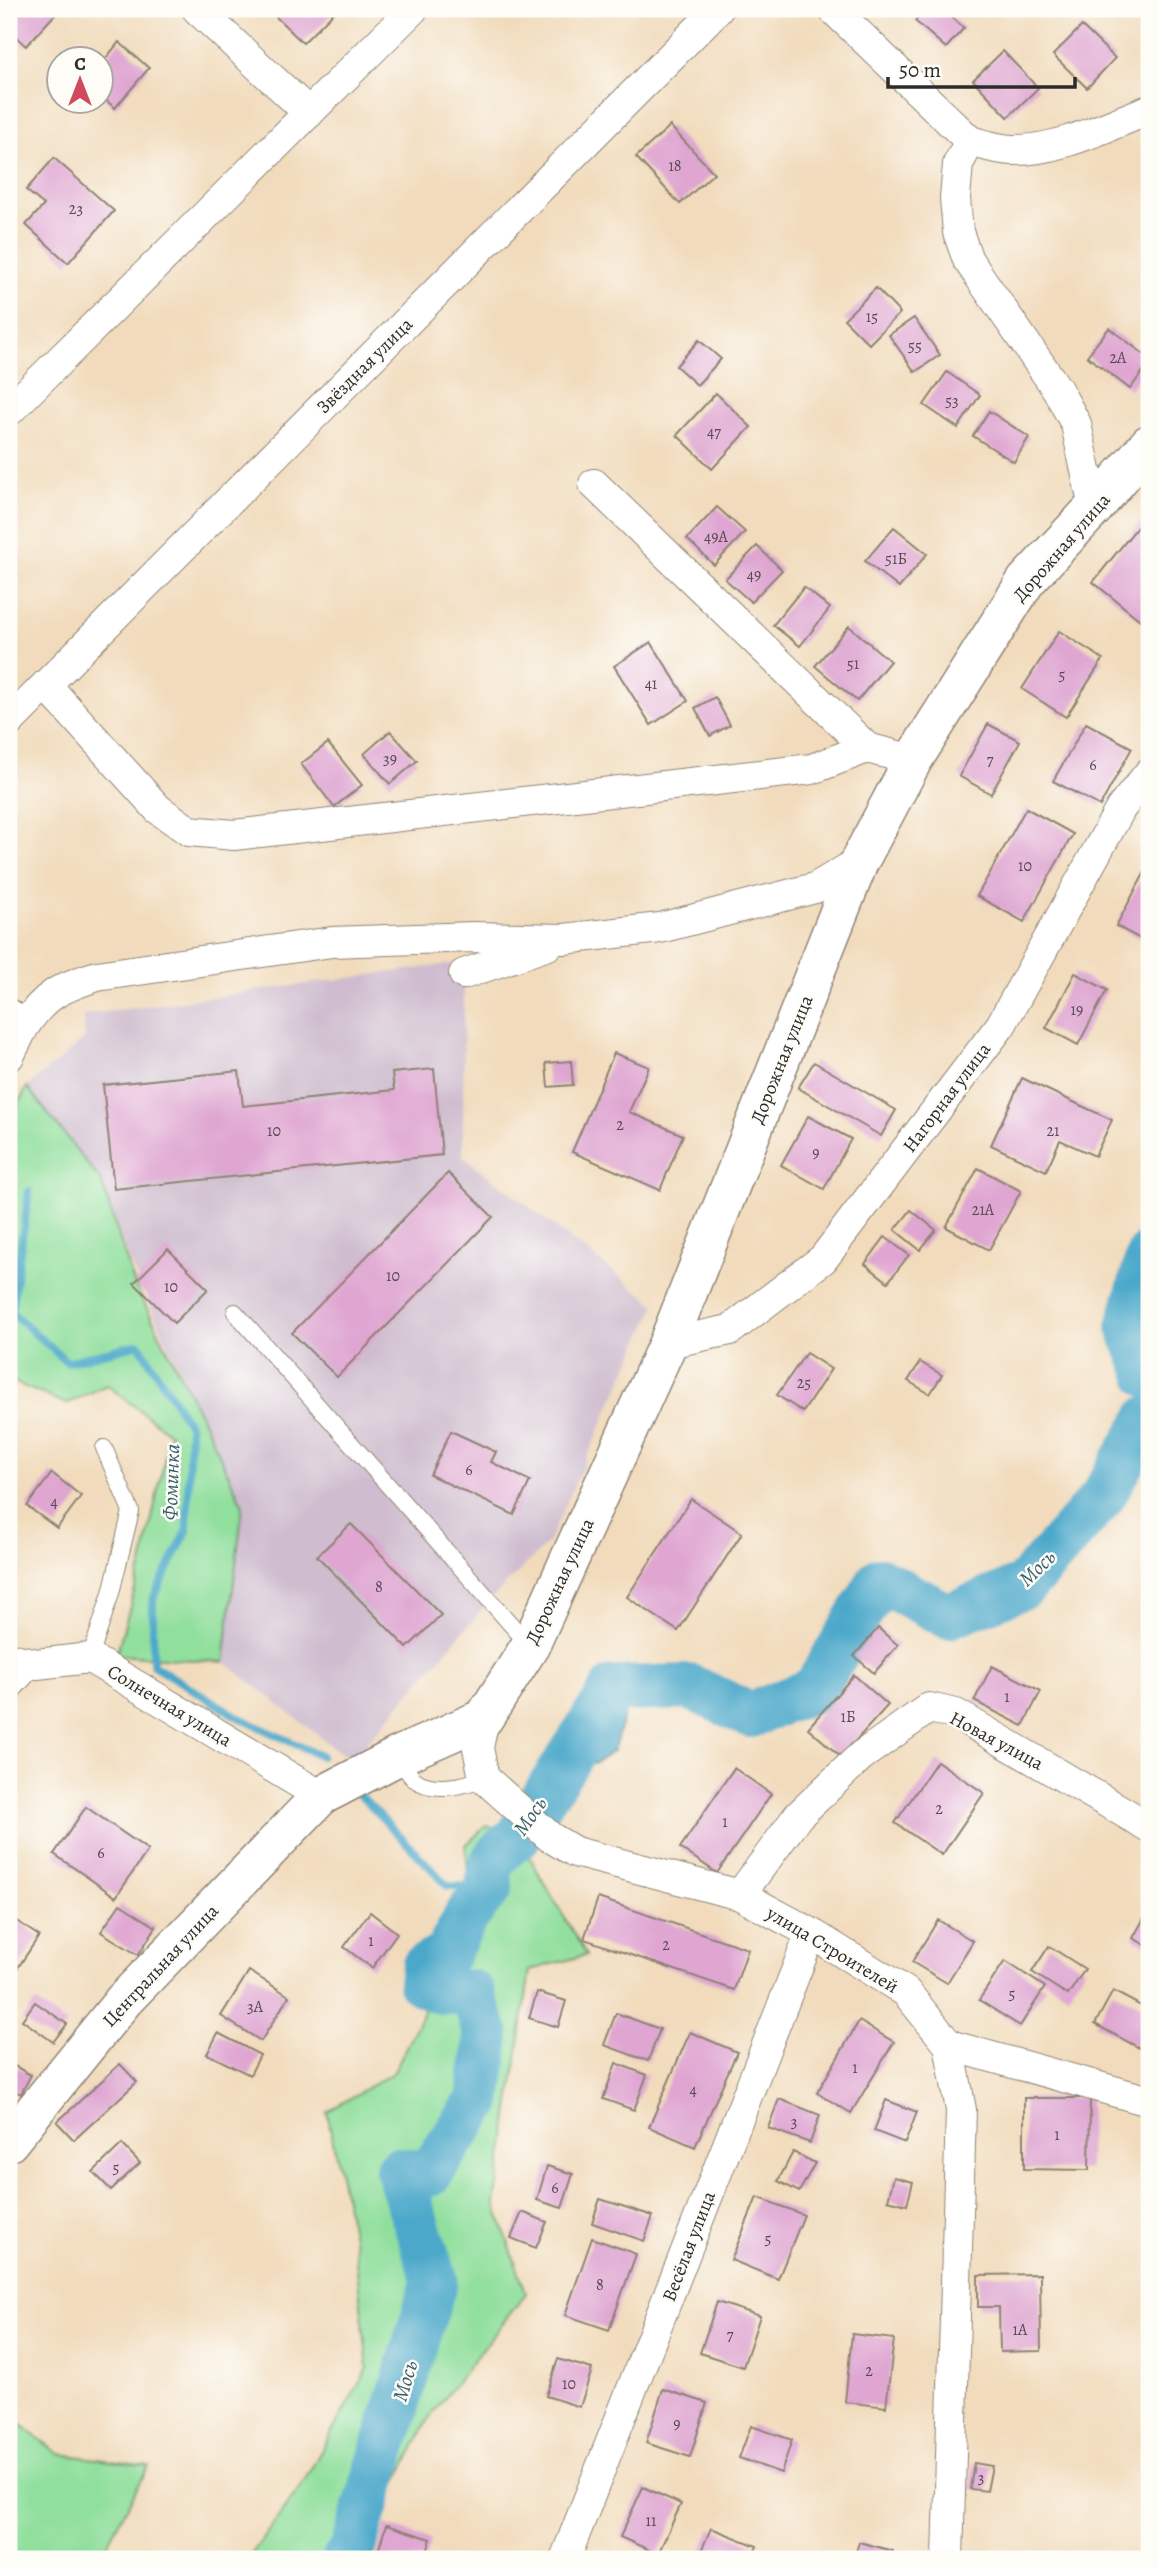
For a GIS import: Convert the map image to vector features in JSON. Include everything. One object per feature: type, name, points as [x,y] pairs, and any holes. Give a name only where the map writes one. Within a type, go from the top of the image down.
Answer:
[{"type":"street","points":[[197,9],[309,113]]},
{"type":"street","points":[[9,411],[413,9]]},
{"type":"street","name":"Звёздная улица","points":[[9,722],[718,9]]},
{"type":"street","points":[[833,9],[970,141],[990,148],[1039,148],[1149,110]]},
{"type":"street","points":[[970,141],[958,164],[955,198],[958,232],[968,260],[1057,389],[1076,424],[1094,508]]},
{"type":"street","name":"Дорожная улица","points":[[484,1718],[530,1646],[668,1343],[859,862],[913,760],[1026,581],[1149,444]]},
{"type":"street","points":[[594,484],[867,748],[913,760]]},
{"type":"street","points":[[46,685],[158,808],[189,831],[234,835],[812,769],[867,748]]},
{"type":"street","name":"Нагорная улица","points":[[668,1343],[730,1330],[823,1259],[1001,1026],[1121,808],[1149,773]]},
{"type":"street","points":[[9,1056],[16,1021],[63,988],[97,976],[332,942],[474,937],[565,939],[660,928],[815,888],[859,862]]},
{"type":"street","points":[[464,974],[565,939]]},
{"type":"street","name":"Солнечная улица","points":[[23,1661],[90,1658],[321,1796]]},
{"type":"street","name":"Новая улица","points":[[740,1895],[798,1816],[861,1756],[929,1708],[956,1714],[1149,1827]]},
{"type":"street","points":[[484,1718],[478,1748],[484,1778]]},
{"type":"street","name":"Центральная улица","points":[[9,2142],[124,2000],[321,1796],[398,1756],[484,1718]]},
{"type":"street","name":"улица Строителей","points":[[484,1778],[550,1837],[575,1852],[740,1895],[811,1933],[906,1992],[949,2045],[961,2110],[948,2559]]},
{"type":"street","name":"Весёлая улица","points":[[565,2559],[811,1933]]},
{"type":"street","points":[[949,2045],[1149,2101]]},
{"type":"lane","points":[[235,1312],[530,1646]]},
{"type":"lane","points":[[90,1658],[111,1593],[131,1511],[104,1448]]},
{"type":"lane","points":[[9,1695],[23,1661]]},
{"type":"lane","points":[[398,1756],[414,1779],[439,1788],[466,1785],[484,1778]]},
{"type":"shaded area","points":[[464,962],[463,1156],[656,1305],[548,1543],[490,1600],[351,1761],[195,1639],[243,1506],[129,1260],[101,1181],[27,1087],[85,1039],[83,1015]]},
{"type":"green space","points":[[27,1087],[101,1181],[134,1283],[243,1506],[224,1662],[116,1655],[142,1565],[170,1434],[107,1385],[66,1404],[9,1380],[9,1122]]},
{"type":"green space","points":[[486,1826],[518,1837],[586,1955],[530,1970],[495,2204],[526,2293],[431,2415],[395,2485],[346,2559],[248,2559],[303,2483],[368,2368],[354,2242],[327,2112],[394,2072],[470,1916],[466,1845]]},
{"type":"green space","points":[[9,2415],[59,2454],[149,2466],[99,2559],[9,2559]]},
{"type":"water","points":[[604,1689],[608,1700],[623,1698],[628,1702],[613,1751],[595,1763],[585,1760],[586,1751],[572,1734],[585,1703]]},
{"type":"building","points":[[9,9],[60,9],[26,46],[9,30]]},
{"type":"building","points":[[280,9],[337,9],[303,43],[274,15]]},
{"type":"building","points":[[926,9],[943,9],[964,28],[946,48],[915,21]]},
{"type":"building","points":[[1082,26],[1115,58],[1087,88],[1053,55]]},
{"type":"building","points":[[119,42],[149,68],[116,107],[116,46]]},
{"type":"building","points":[[1003,51],[1038,88],[1008,117],[973,80]]},
{"type":"building","points":[[670,126],[714,173],[680,204],[636,157]]},
{"type":"building","points":[[54,158],[114,211],[68,263],[26,225],[44,205],[26,190]]},
{"type":"building","points":[[876,288],[900,313],[869,344],[844,319]]},
{"type":"building","points":[[914,318],[940,355],[915,372],[889,335]]},
{"type":"building","points":[[1109,328],[1149,358],[1149,363],[1130,389],[1087,356]]},
{"type":"building","points":[[699,340],[721,359],[697,385],[676,366]]},
{"type":"building","points":[[947,372],[980,395],[958,428],[924,405]]},
{"type":"building","points":[[716,393],[751,427],[712,469],[677,435]]},
{"type":"building","points":[[989,411],[1029,437],[1014,462],[973,436]]},
{"type":"building","points":[[717,507],[745,532],[714,565],[687,539]]},
{"type":"building","points":[[1146,516],[1149,519],[1149,619],[1145,624],[1093,582]]},
{"type":"building","points":[[894,527],[927,554],[899,588],[865,561]]},
{"type":"building","points":[[757,546],[782,570],[751,602],[725,579]]},
{"type":"building","points":[[804,587],[830,608],[800,646],[773,625]]},
{"type":"building","points":[[849,626],[890,661],[857,701],[815,666]]},
{"type":"building","points":[[1059,631],[1103,659],[1066,717],[1022,689]]},
{"type":"building","points":[[651,642],[688,701],[651,725],[614,666]]},
{"type":"building","points":[[715,697],[730,725],[710,736],[695,708]]},
{"type":"building","points":[[1086,723],[1132,748],[1100,806],[1053,781]]},
{"type":"building","points":[[988,724],[1020,741],[991,794],[959,776]]},
{"type":"building","points":[[390,731],[417,761],[390,784],[364,754]]},
{"type":"building","points":[[328,743],[362,785],[334,807],[301,764]]},
{"type":"building","points":[[1026,808],[1073,834],[1024,922],[977,896]]},
{"type":"building","points":[[1145,872],[1149,875],[1148,943],[1116,926]]},
{"type":"building","points":[[1075,973],[1107,990],[1078,1045],[1046,1028]]},
{"type":"building","points":[[614,1053],[649,1067],[629,1112],[683,1135],[660,1190],[572,1152]]},
{"type":"building","points":[[571,1061],[573,1085],[548,1087],[546,1063]]},
{"type":"building","points":[[814,1062],[896,1110],[881,1136],[798,1088]]},
{"type":"building","points":[[434,1069],[442,1155],[114,1189],[103,1085],[239,1071],[243,1106],[394,1090],[392,1073]]},
{"type":"building","points":[[1022,1078],[1112,1120],[1095,1156],[1060,1140],[1046,1171],[991,1145]]},
{"type":"building","points":[[808,1116],[851,1139],[824,1189],[781,1165]]},
{"type":"building","points":[[978,1168],[1021,1191],[989,1250],[946,1227]]},
{"type":"building","points":[[448,1173],[493,1217],[337,1377],[292,1333]]},
{"type":"building","points":[[911,1210],[936,1230],[920,1250],[895,1230]]},
{"type":"building","points":[[885,1237],[909,1255],[888,1282],[865,1264]]},
{"type":"building","points":[[168,1249],[208,1289],[174,1323],[134,1283]]},
{"type":"building","points":[[806,1353],[831,1369],[803,1412],[777,1395]]},
{"type":"building","points":[[920,1362],[942,1375],[930,1394],[908,1381]]},
{"type":"building","points":[[451,1431],[496,1452],[491,1462],[530,1481],[514,1515],[430,1475]]},
{"type":"building","points":[[52,1473],[81,1496],[57,1528],[27,1506]]},
{"type":"building","points":[[691,1499],[742,1533],[678,1631],[627,1597]]},
{"type":"building","points":[[351,1524],[441,1615],[407,1648],[317,1556]]},
{"type":"building","points":[[878,1628],[898,1645],[874,1673],[854,1656]]},
{"type":"building","points":[[992,1666],[1041,1691],[1023,1726],[974,1701]]},
{"type":"building","points":[[854,1675],[888,1705],[841,1757],[808,1728]]},
{"type":"building","points":[[937,1761],[984,1793],[942,1855],[895,1823]]},
{"type":"building","points":[[734,1768],[771,1794],[717,1873],[680,1848]]},
{"type":"building","points":[[86,1807],[148,1850],[116,1897],[54,1854]]},
{"type":"building","points":[[598,1898],[748,1949],[734,1990],[584,1939]]},
{"type":"building","points":[[120,1904],[156,1927],[138,1955],[101,1932]]},
{"type":"building","points":[[1149,1909],[1149,1947],[1133,1938]]},
{"type":"building","points":[[370,1912],[397,1933],[372,1968],[344,1947]]},
{"type":"building","points":[[9,1916],[39,1936],[9,1981]]},
{"type":"building","points":[[938,1920],[973,1941],[947,1983],[912,1962]]},
{"type":"building","points":[[1049,1946],[1085,1969],[1068,1995],[1032,1972]]},
{"type":"building","points":[[1005,1961],[1045,1987],[1020,2026],[979,2000]]},
{"type":"building","points":[[249,1971],[289,1996],[261,2041],[221,2016]]},
{"type":"building","points":[[1113,1991],[1149,2010],[1149,2029],[1139,2048],[1095,2024]]},
{"type":"building","points":[[537,1992],[566,2001],[558,2027],[529,2018]]},
{"type":"building","points":[[35,2002],[67,2024],[53,2042],[22,2020]]},
{"type":"building","points":[[616,2013],[660,2029],[648,2061],[604,2045]]},
{"type":"building","points":[[859,2021],[894,2042],[851,2113],[817,2093]]},
{"type":"building","points":[[690,2032],[737,2052],[695,2147],[649,2127]]},
{"type":"building","points":[[218,2033],[260,2055],[250,2075],[207,2054]]},
{"type":"building","points":[[9,2063],[31,2075],[21,2094],[9,2087]]},
{"type":"building","points":[[616,2063],[647,2075],[634,2110],[603,2099]]},
{"type":"building","points":[[120,2064],[137,2082],[74,2140],[57,2122]]},
{"type":"building","points":[[1024,2098],[1090,2098],[1089,2170],[1024,2169]]},
{"type":"building","points":[[779,2099],[820,2115],[810,2143],[768,2128]]},
{"type":"building","points":[[886,2100],[917,2112],[905,2143],[874,2131]]},
{"type":"building","points":[[122,2144],[140,2163],[111,2190],[93,2172]]},
{"type":"building","points":[[793,2152],[815,2163],[799,2192],[778,2181]]},
{"type":"building","points":[[547,2166],[573,2174],[562,2208],[537,2200]]},
{"type":"building","points":[[894,2177],[913,2182],[907,2205],[888,2200]]},
{"type":"building","points":[[757,2197],[804,2215],[778,2279],[731,2260]]},
{"type":"building","points":[[600,2199],[653,2216],[644,2241],[592,2223]]},
{"type":"building","points":[[522,2212],[547,2222],[536,2248],[511,2238]]},
{"type":"building","points":[[592,2238],[636,2254],[609,2330],[565,2315]]},
{"type":"building","points":[[1040,2274],[1041,2351],[1000,2352],[999,2307],[978,2307],[978,2275]]},
{"type":"building","points":[[717,2302],[760,2316],[743,2367],[700,2353]]},
{"type":"building","points":[[852,2334],[894,2339],[886,2407],[845,2402]]},
{"type":"building","points":[[558,2359],[592,2369],[580,2407],[546,2396]]},
{"type":"building","points":[[663,2389],[707,2403],[690,2457],[646,2443]]},
{"type":"building","points":[[751,2426],[792,2440],[781,2473],[739,2458]]},
{"type":"building","points":[[974,2463],[992,2466],[987,2491],[970,2489]]},
{"type":"building","points":[[643,2487],[681,2504],[658,2554],[620,2537]]},
{"type":"building","points":[[386,2525],[431,2539],[425,2559],[376,2558]]},
{"type":"building","points":[[711,2528],[757,2546],[752,2559],[706,2559],[699,2556]]},
{"type":"building","points":[[859,2542],[893,2551],[891,2559],[854,2559]]},
{"type":"waterway","name":"Фоминка","points":[[29,1192],[11,1312],[67,1362],[139,1344],[190,1427],[187,1531],[153,1599],[153,1665],[240,1718],[321,1756]]},
{"type":"waterway","name":"Мось","points":[[1149,1254],[1129,1327],[1149,1375]]},
{"type":"waterway","name":"Мось","points":[[345,2559],[352,2553],[435,2280],[398,2170],[429,2174],[479,2101],[487,2035],[472,1993],[441,1991],[421,1983],[424,1967],[446,1955],[467,1915],[490,1887],[489,1871],[495,1858],[518,1837],[613,1689],[690,1687],[751,1715],[815,1689],[880,1580],[948,1616],[1024,1586],[1101,1499],[1149,1418]]},
{"type":"waterway","name":"Фоминка","points":[[359,1794],[448,1886],[490,1887]]}]
